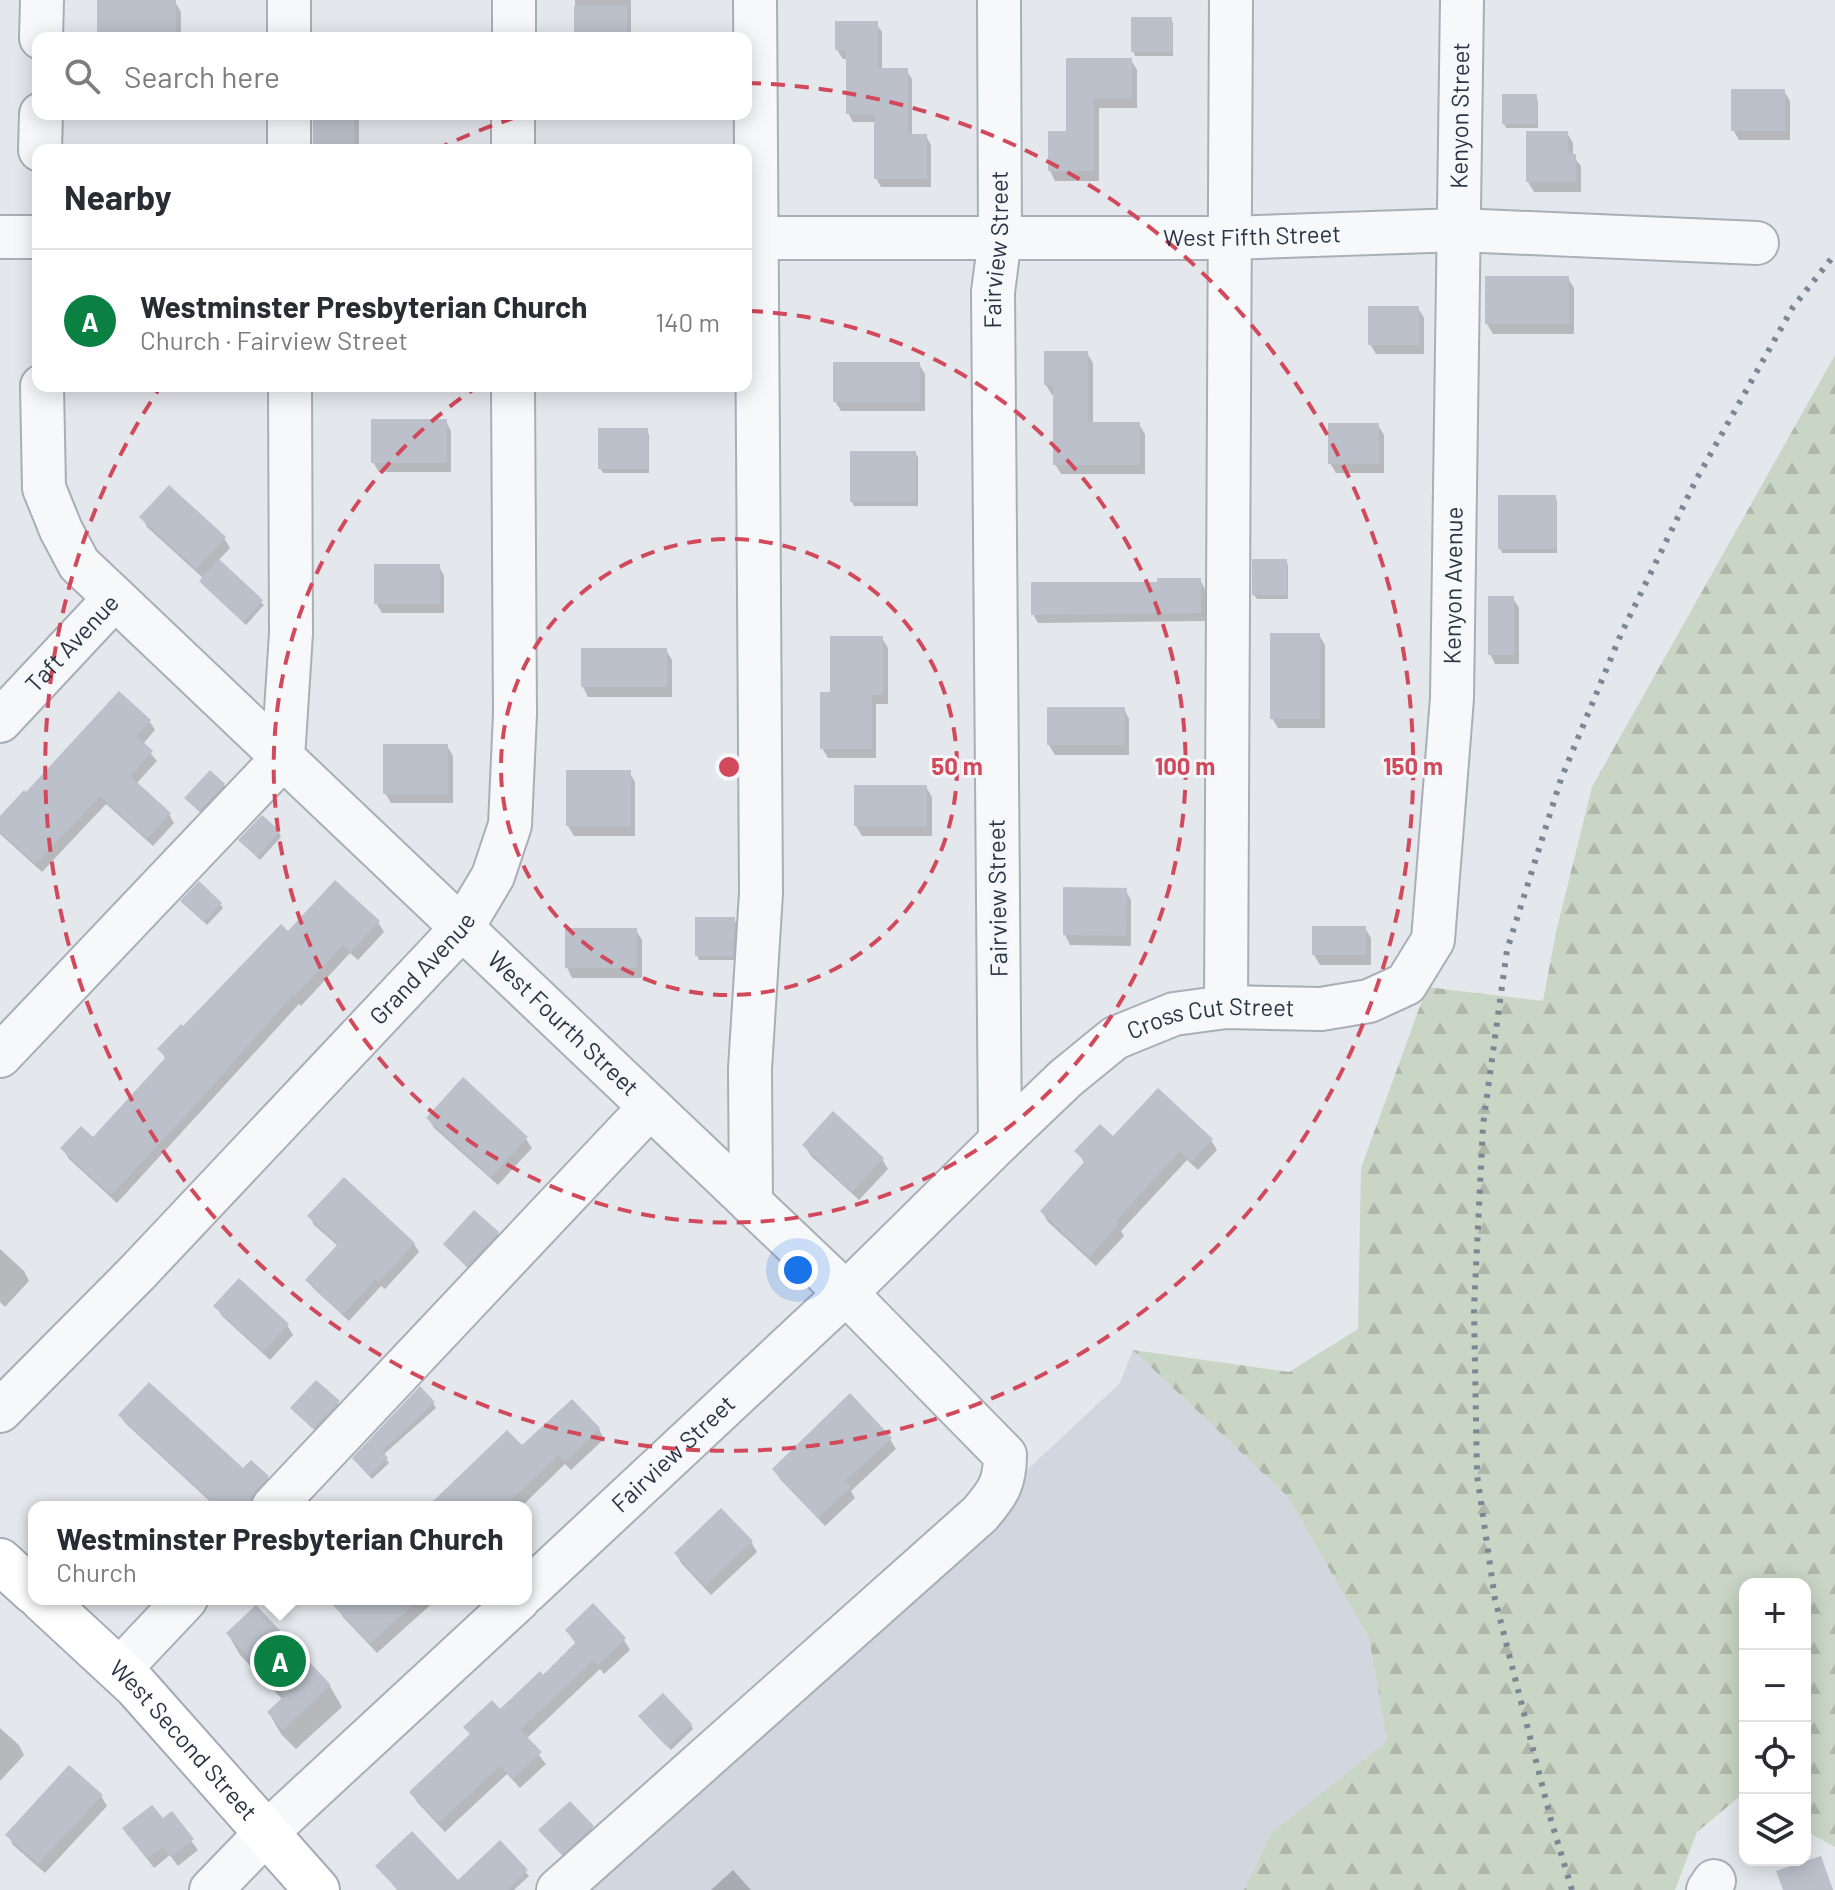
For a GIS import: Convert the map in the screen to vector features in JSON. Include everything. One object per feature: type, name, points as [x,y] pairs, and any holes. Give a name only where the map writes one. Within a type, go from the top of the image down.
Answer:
[{"type":"main road","points":[[0,1561],[28,1587]]},
{"type":"main road","name":"West Second Street","points":[[49,1605],[119,1670],[317,1890]]},
{"type":"street","points":[[41,32],[42,0]]},
{"type":"street","points":[[289,0],[289,32]]},
{"type":"street","points":[[514,0],[514,32]]},
{"type":"street","points":[[751,1203],[750,1069],[761,893],[752,238],[755,0]]},
{"type":"street","name":"Fairview Street","points":[[532,1586],[846,1293],[1000,1141],[993,308],[1000,238],[999,0]]},
{"type":"street","points":[[1226,1007],[1231,0]]},
{"type":"street","name":"Kenyon Street","points":[[1459,230],[1462,0]]},
{"type":"street","points":[[40,144],[41,120]]},
{"type":"street","points":[[289,120],[289,144]]},
{"type":"street","points":[[513,120],[513,144]]},
{"type":"street","name":"West Fifth Street","points":[[752,238],[1230,238],[1459,230],[1757,243]]},
{"type":"street","name":"Kenyon Avenue","points":[[1433,940],[1452,698],[1459,230]]},
{"type":"street","points":[[0,237],[32,237]]},
{"type":"street","name":"Taft Avenue","points":[[0,721],[115,598],[79,564],[44,488],[42,392]]},
{"type":"street","points":[[0,1056],[283,758],[291,633],[290,392]]},
{"type":"street","name":"Grand Avenue","points":[[0,1411],[137,1273],[462,928],[493,876],[510,825],[515,714],[513,392]]},
{"type":"street","name":"West Fourth Street","points":[[115,598],[846,1293],[1005,1455],[1005,1475],[996,1496],[980,1514],[558,1890]]},
{"type":"street","name":"Cross Cut Street","points":[[1000,1141],[1066,1078],[1115,1038],[1174,1014],[1226,1007],[1321,1009],[1369,1001],[1406,984],[1433,940]]},
{"type":"street","points":[[279,1501],[650,1107]]},
{"type":"street","points":[[119,1670],[180,1605]]},
{"type":"street","points":[[211,1890],[266,1833],[513,1605]]},
{"type":"shaded area","points":[[1133,1350],[1287,1496],[1369,1638],[1387,1741],[1271,1833],[1244,1890],[558,1890],[980,1514],[1120,1383]]},
{"type":"green space","points":[[1835,355],[1835,1847],[1811,1832],[1811,1578],[1739,1578],[1739,1797],[1697,1832],[1675,1890],[1244,1890],[1271,1833],[1387,1741],[1369,1638],[1287,1496],[1133,1350],[1289,1372],[1358,1329],[1361,1168],[1427,987],[1543,1001],[1556,932],[1592,787]]},
{"type":"building","points":[[97,0],[176,0],[176,32],[97,32]]},
{"type":"building","points":[[574,6],[627,6],[627,32],[574,32]]},
{"type":"building","points":[[1131,17],[1172,17],[1172,52],[1131,52]]},
{"type":"building","points":[[835,21],[878,21],[878,68],[908,68],[908,134],[927,134],[927,179],[874,179],[874,114],[846,114],[846,50],[835,50]]},
{"type":"building","points":[[1066,58],[1132,58],[1132,98],[1094,98],[1094,171],[1048,171],[1048,131],[1066,131]]},
{"type":"building","points":[[1731,89],[1785,89],[1785,131],[1731,131]]},
{"type":"building","points":[[1502,94],[1537,94],[1537,124],[1502,124]]},
{"type":"building","points":[[313,120],[354,120],[354,144],[313,144]]},
{"type":"building","points":[[1526,131],[1568,131],[1568,154],[1576,154],[1576,182],[1526,182]]},
{"type":"building","points":[[1485,276],[1569,276],[1569,324],[1485,324]]},
{"type":"building","points":[[1368,306],[1419,306],[1419,345],[1368,345]]},
{"type":"building","points":[[1044,351],[1088,351],[1088,422],[1140,422],[1140,465],[1053,465],[1053,385],[1044,385]]},
{"type":"building","points":[[833,362],[920,362],[920,402],[833,402]]},
{"type":"building","points":[[371,419],[447,419],[447,463],[371,463]]},
{"type":"building","points":[[1328,423],[1379,423],[1379,464],[1328,464]]},
{"type":"building","points":[[598,428],[648,428],[648,469],[598,469]]},
{"type":"building","points":[[850,451],[916,451],[916,502],[850,502]]},
{"type":"building","points":[[169,485],[226,537],[196,569],[139,517]]},
{"type":"building","points":[[1498,495],[1556,495],[1556,549],[1498,549]]},
{"type":"building","points":[[219,559],[263,600],[243,622],[199,581]]},
{"type":"building","points":[[1252,559],[1287,559],[1287,595],[1252,595]]},
{"type":"building","points":[[374,564],[440,564],[440,604],[374,604]]},
{"type":"building","points":[[1157,578],[1201,578],[1201,613],[1031,615],[1031,582],[1157,582]]},
{"type":"building","points":[[1488,596],[1514,596],[1514,655],[1488,655]]},
{"type":"building","points":[[1270,633],[1320,633],[1320,719],[1270,719]]},
{"type":"building","points":[[830,636],[883,636],[883,695],[872,695],[872,749],[820,749],[820,692],[830,692]]},
{"type":"building","points":[[581,648],[667,648],[667,687],[581,687]]},
{"type":"building","points":[[119,691],[151,720],[137,736],[153,751],[130,776],[171,813],[147,839],[100,796],[36,864],[0,832],[0,816]]},
{"type":"building","points":[[1047,707],[1125,707],[1125,745],[1047,745]]},
{"type":"building","points":[[383,744],[448,744],[448,794],[383,794]]},
{"type":"building","points":[[210,770],[225,784],[199,811],[184,798]]},
{"type":"building","points":[[566,770],[631,770],[631,826],[566,826]]},
{"type":"building","points":[[854,785],[927,785],[927,826],[854,826]]},
{"type":"building","points":[[262,815],[280,831],[257,857],[238,840]]},
{"type":"building","points":[[335,880],[380,921],[351,952],[343,945],[293,995],[111,1195],[60,1148],[81,1126],[93,1137],[166,1057],[157,1049],[281,924],[288,931]]},
{"type":"building","points":[[199,881],[222,903],[204,922],[180,901]]},
{"type":"building","points":[[1063,887],[1127,888],[1126,936],[1063,935]]},
{"type":"building","points":[[695,917],[735,917],[733,956],[695,956]]},
{"type":"building","points":[[1312,926],[1366,926],[1366,955],[1312,955]]},
{"type":"building","points":[[565,928],[637,928],[637,968],[565,968]]},
{"type":"building","points":[[463,1077],[528,1137],[491,1177],[426,1118]]},
{"type":"building","points":[[1158,1088],[1213,1139],[1191,1162],[1180,1151],[1116,1221],[1119,1224],[1089,1257],[1040,1211],[1085,1161],[1074,1151],[1100,1124],[1113,1136]]},
{"type":"building","points":[[833,1111],[884,1158],[852,1192],[802,1145]]},
{"type":"building","points":[[344,1177],[415,1243],[379,1282],[376,1279],[343,1314],[305,1280],[338,1244],[307,1216]]},
{"type":"building","points":[[474,1210],[499,1232],[467,1267],[443,1244]]},
{"type":"building","points":[[239,1278],[289,1324],[263,1352],[213,1306]]},
{"type":"building","points":[[316,1380],[340,1401],[313,1429],[290,1408]]},
{"type":"building","points":[[149,1382],[243,1468],[251,1460],[269,1476],[255,1491],[252,1501],[211,1501],[118,1415]]},
{"type":"building","points":[[420,1386],[435,1402],[382,1451],[388,1458],[369,1476],[352,1458]]},
{"type":"building","points":[[850,1393],[892,1438],[845,1481],[851,1487],[818,1518],[772,1469]]},
{"type":"building","points":[[572,1399],[600,1428],[565,1462],[559,1455],[510,1501],[433,1501],[507,1430],[522,1445]]},
{"type":"building","points":[[721,1508],[753,1541],[705,1586],[674,1553]]},
{"type":"building","points":[[593,1603],[626,1638],[598,1665],[593,1661],[520,1730],[542,1752],[513,1779],[500,1766],[439,1823],[409,1792],[470,1734],[463,1727],[492,1700],[500,1709],[540,1671],[543,1675],[576,1642],[565,1630]]},
{"type":"building","points":[[256,1605],[331,1685],[283,1730],[267,1712],[284,1696],[226,1633]]},
{"type":"building","points":[[333,1605],[412,1605],[370,1644]]},
{"type":"building","points":[[663,1693],[692,1724],[667,1747],[638,1716]]},
{"type":"building","points":[[69,1765],[103,1795],[38,1864],[5,1835]]},
{"type":"building","points":[[570,1801],[594,1826],[562,1855],[538,1830]]},
{"type":"building","points":[[152,1805],[163,1818],[172,1811],[194,1839],[171,1857],[163,1847],[147,1859],[122,1828]]},
{"type":"building","points":[[412,1831],[458,1880],[500,1840],[528,1870],[508,1890],[398,1890],[375,1866]]},
{"type":"building","points":[[1821,1856],[1833,1890],[1783,1890],[1776,1871],[1791,1866],[1811,1866],[1811,1859]]},
{"type":"railway","points":[[1572,1890],[1495,1599],[1477,1475],[1474,1308],[1483,1125],[1507,950],[1561,779],[1621,634],[1696,480],[1793,307],[1835,254]]},
{"type":"place","name":"Westminster Presbyterian Church","points":[[280,1661]]}]
